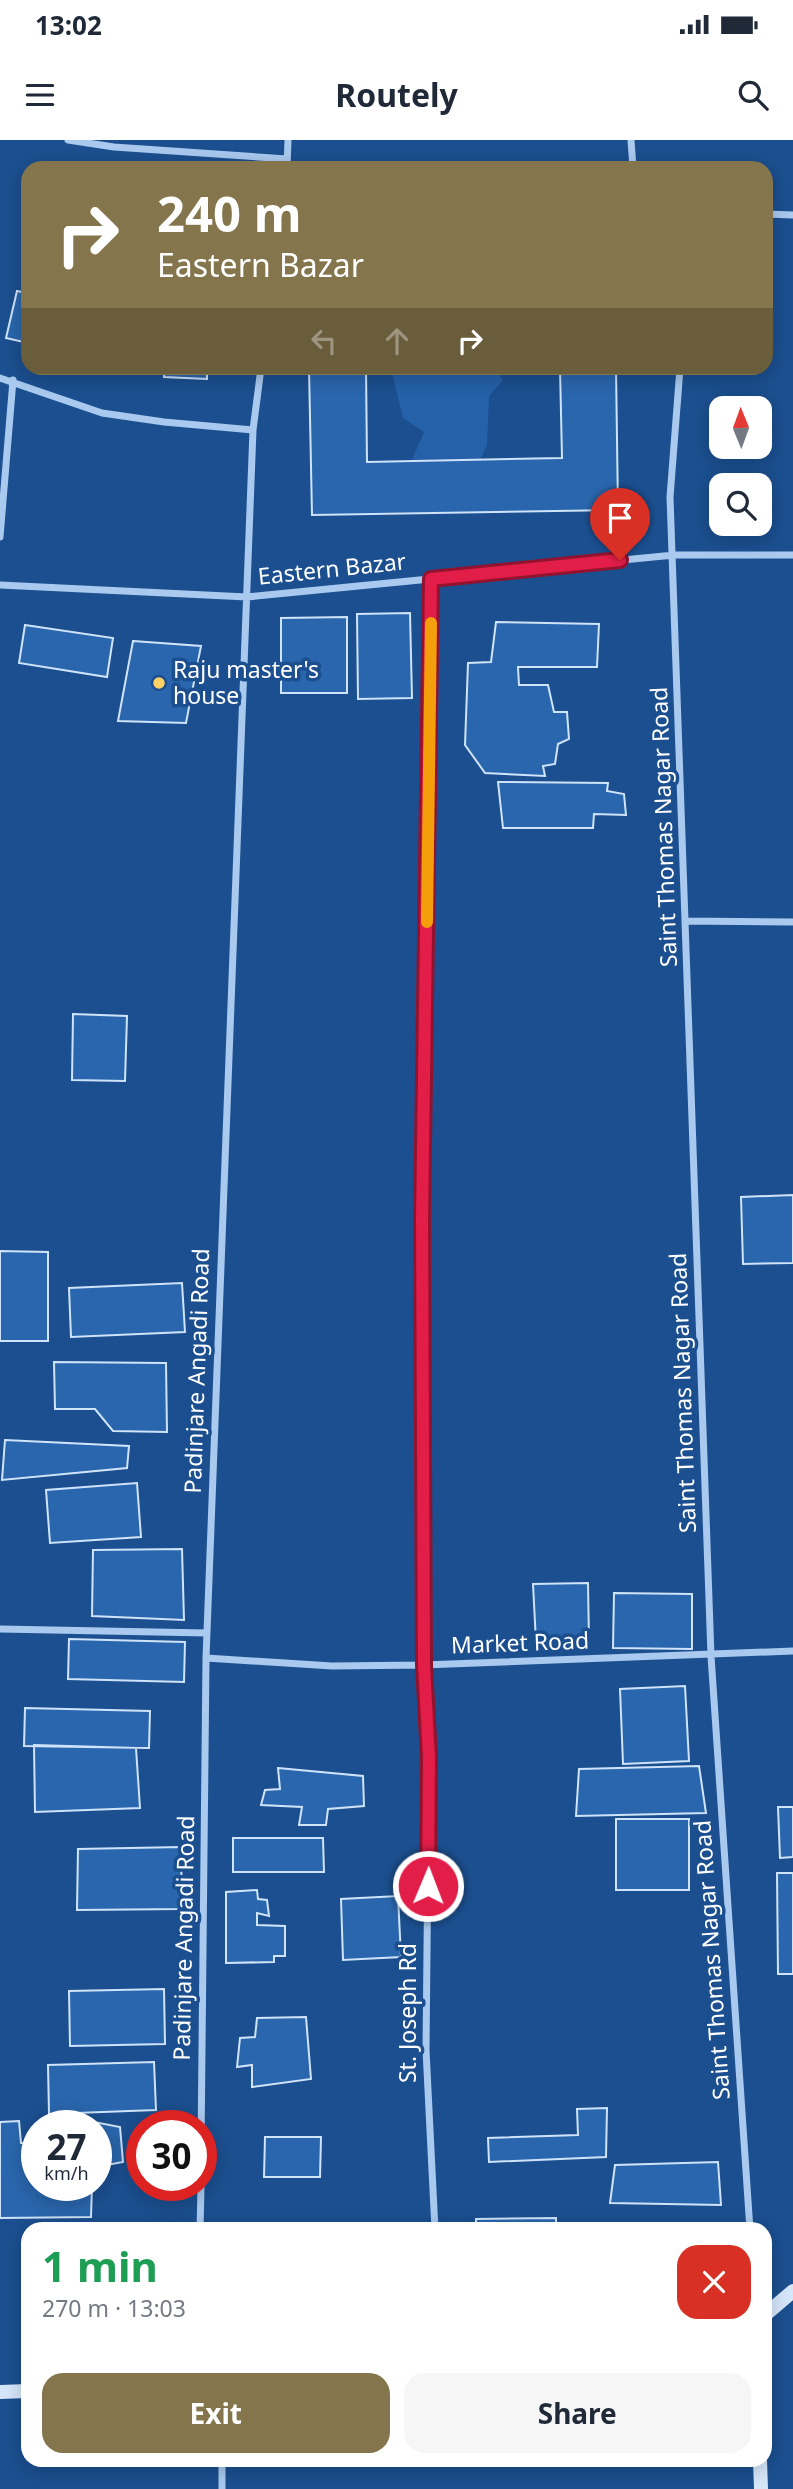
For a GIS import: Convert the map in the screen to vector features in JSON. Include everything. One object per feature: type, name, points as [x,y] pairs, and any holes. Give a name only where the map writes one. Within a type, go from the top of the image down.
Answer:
[{"type":"main road","points":[[772,2309],[793,2291]]},
{"type":"main road","points":[[0,2392],[21,2391]]},
{"type":"main road","points":[[760,2467],[761,2489]]},
{"type":"street","points":[[68,140],[256,161]]},
{"type":"street","points":[[287,161],[288,140]]},
{"type":"street","points":[[631,140],[632,161]]},
{"type":"street","points":[[773,214],[793,215]]},
{"type":"street","name":"Padinjare Angadi Road","points":[[201,2110],[206,1658],[253,430],[260,375]]},
{"type":"street","name":"Saint Thomas Nagar Road","points":[[679,375],[670,497],[711,1656],[749,2222]]},
{"type":"street","points":[[0,378],[13,380],[102,413],[253,430]]},
{"type":"street","points":[[0,537],[13,380]]},
{"type":"street","name":"Eastern Bazar","points":[[0,585],[247,597],[674,555],[793,555]]},
{"type":"street","name":"St. Joseph Rd","points":[[431,579],[422,1220],[424,1665],[429,1758],[427,2109],[434,2222]]},
{"type":"street","points":[[687,921],[793,922]]},
{"type":"street","points":[[0,1629],[207,1633]]},
{"type":"street","name":"Market Road","points":[[206,1658],[332,1665],[424,1665],[793,1651]]},
{"type":"street","points":[[200,2222],[201,2201]]},
{"type":"street","points":[[222,2467],[222,2489]]},
{"type":"shaded area","points":[[393,375],[500,375],[503,380],[489,396],[487,445],[462,498],[399,491],[424,432],[403,418]]},
{"type":"building","points":[[17,291],[21,292],[21,341],[6,338]]},
{"type":"building","points":[[207,375],[207,379],[164,377]]},
{"type":"building","points":[[309,375],[366,375],[367,462],[562,458],[560,375],[616,375],[618,510],[312,515]]},
{"type":"building","points":[[410,613],[412,698],[358,699],[357,614]]},
{"type":"building","points":[[347,617],[347,693],[281,693],[281,618]]},
{"type":"building","points":[[496,622],[599,624],[597,667],[518,667],[519,685],[548,685],[554,712],[567,712],[569,739],[558,744],[555,764],[543,766],[545,776],[485,773],[465,745],[468,663],[491,662]]},
{"type":"building","points":[[25,625],[113,638],[107,677],[19,663]]},
{"type":"building","name":"Raju master's house","points":[[133,641],[201,646],[186,723],[118,721]]},
{"type":"building","points":[[498,782],[608,783],[607,791],[624,794],[626,815],[594,814],[593,828],[503,828]]},
{"type":"building","points":[[73,1014],[127,1016],[125,1081],[72,1080]]},
{"type":"building","points":[[793,1195],[793,1263],[743,1264],[741,1197]]},
{"type":"building","points":[[0,1251],[48,1252],[48,1341],[0,1341]]},
{"type":"building","points":[[182,1283],[185,1332],[71,1337],[69,1288]]},
{"type":"building","points":[[54,1362],[166,1363],[167,1432],[113,1431],[95,1409],[55,1409]]},
{"type":"building","points":[[5,1440],[129,1446],[127,1468],[2,1480]]},
{"type":"building","points":[[137,1483],[141,1537],[50,1543],[46,1490]]},
{"type":"building","points":[[182,1549],[184,1620],[92,1616],[93,1550]]},
{"type":"building","points":[[588,1583],[589,1641],[536,1642],[533,1584]]},
{"type":"building","points":[[614,1593],[692,1594],[692,1649],[613,1648]]},
{"type":"building","points":[[69,1639],[185,1642],[184,1682],[68,1679]]},
{"type":"building","points":[[685,1686],[689,1761],[623,1764],[620,1689]]},
{"type":"building","points":[[25,1708],[150,1711],[149,1748],[24,1746]]},
{"type":"building","points":[[34,1745],[136,1748],[140,1808],[35,1812]]},
{"type":"building","points":[[699,1766],[706,1813],[576,1816],[579,1769]]},
{"type":"building","points":[[278,1768],[363,1776],[364,1806],[328,1809],[326,1825],[299,1825],[302,1807],[261,1805],[265,1790],[280,1789]]},
{"type":"building","points":[[778,1807],[793,1807],[793,1857],[780,1858]]},
{"type":"building","points":[[616,1819],[689,1819],[689,1890],[616,1890]]},
{"type":"building","points":[[233,1838],[323,1838],[324,1872],[233,1872]]},
{"type":"building","points":[[181,1847],[182,1909],[77,1910],[78,1849]]},
{"type":"building","points":[[777,1873],[793,1873],[793,1974],[778,1974]]},
{"type":"building","points":[[777,1873],[793,1873],[793,1974],[778,1974]]},
{"type":"building","points":[[257,1890],[258,1899],[267,1900],[269,1916],[257,1913],[257,1925],[285,1926],[285,1956],[274,1956],[274,1962],[226,1963],[226,1892]]},
{"type":"building","points":[[398,1896],[401,1957],[343,1960],[341,1899]]},
{"type":"building","points":[[164,1989],[165,2044],[70,2046],[69,1991]]},
{"type":"building","points":[[306,2017],[311,2079],[252,2087],[252,2065],[237,2067],[240,2038],[255,2037],[257,2018]]},
{"type":"building","points":[[154,2062],[156,2110],[49,2110],[48,2065]]},
{"type":"building","points":[[607,2108],[606,2157],[489,2162],[488,2138],[578,2135],[577,2109]]},
{"type":"building","points":[[19,2121],[21,2201],[92,2201],[91,2217],[0,2218],[0,2122]]},
{"type":"building","points":[[112,2125],[120,2127],[123,2162],[112,2164]]},
{"type":"building","points":[[265,2137],[321,2137],[320,2177],[264,2177]]},
{"type":"building","points":[[718,2162],[721,2205],[610,2203],[615,2165]]},
{"type":"building","points":[[556,2218],[556,2222],[476,2222],[476,2219]]},
{"type":"slow traffic","points":[[427,922],[431,623]]},
{"type":"place","name":"Raju master's house","points":[[159,683]]},
{"type":"route","points":[[428,1886],[429,1758],[424,1665],[422,1220],[431,579],[620,560]]}]
